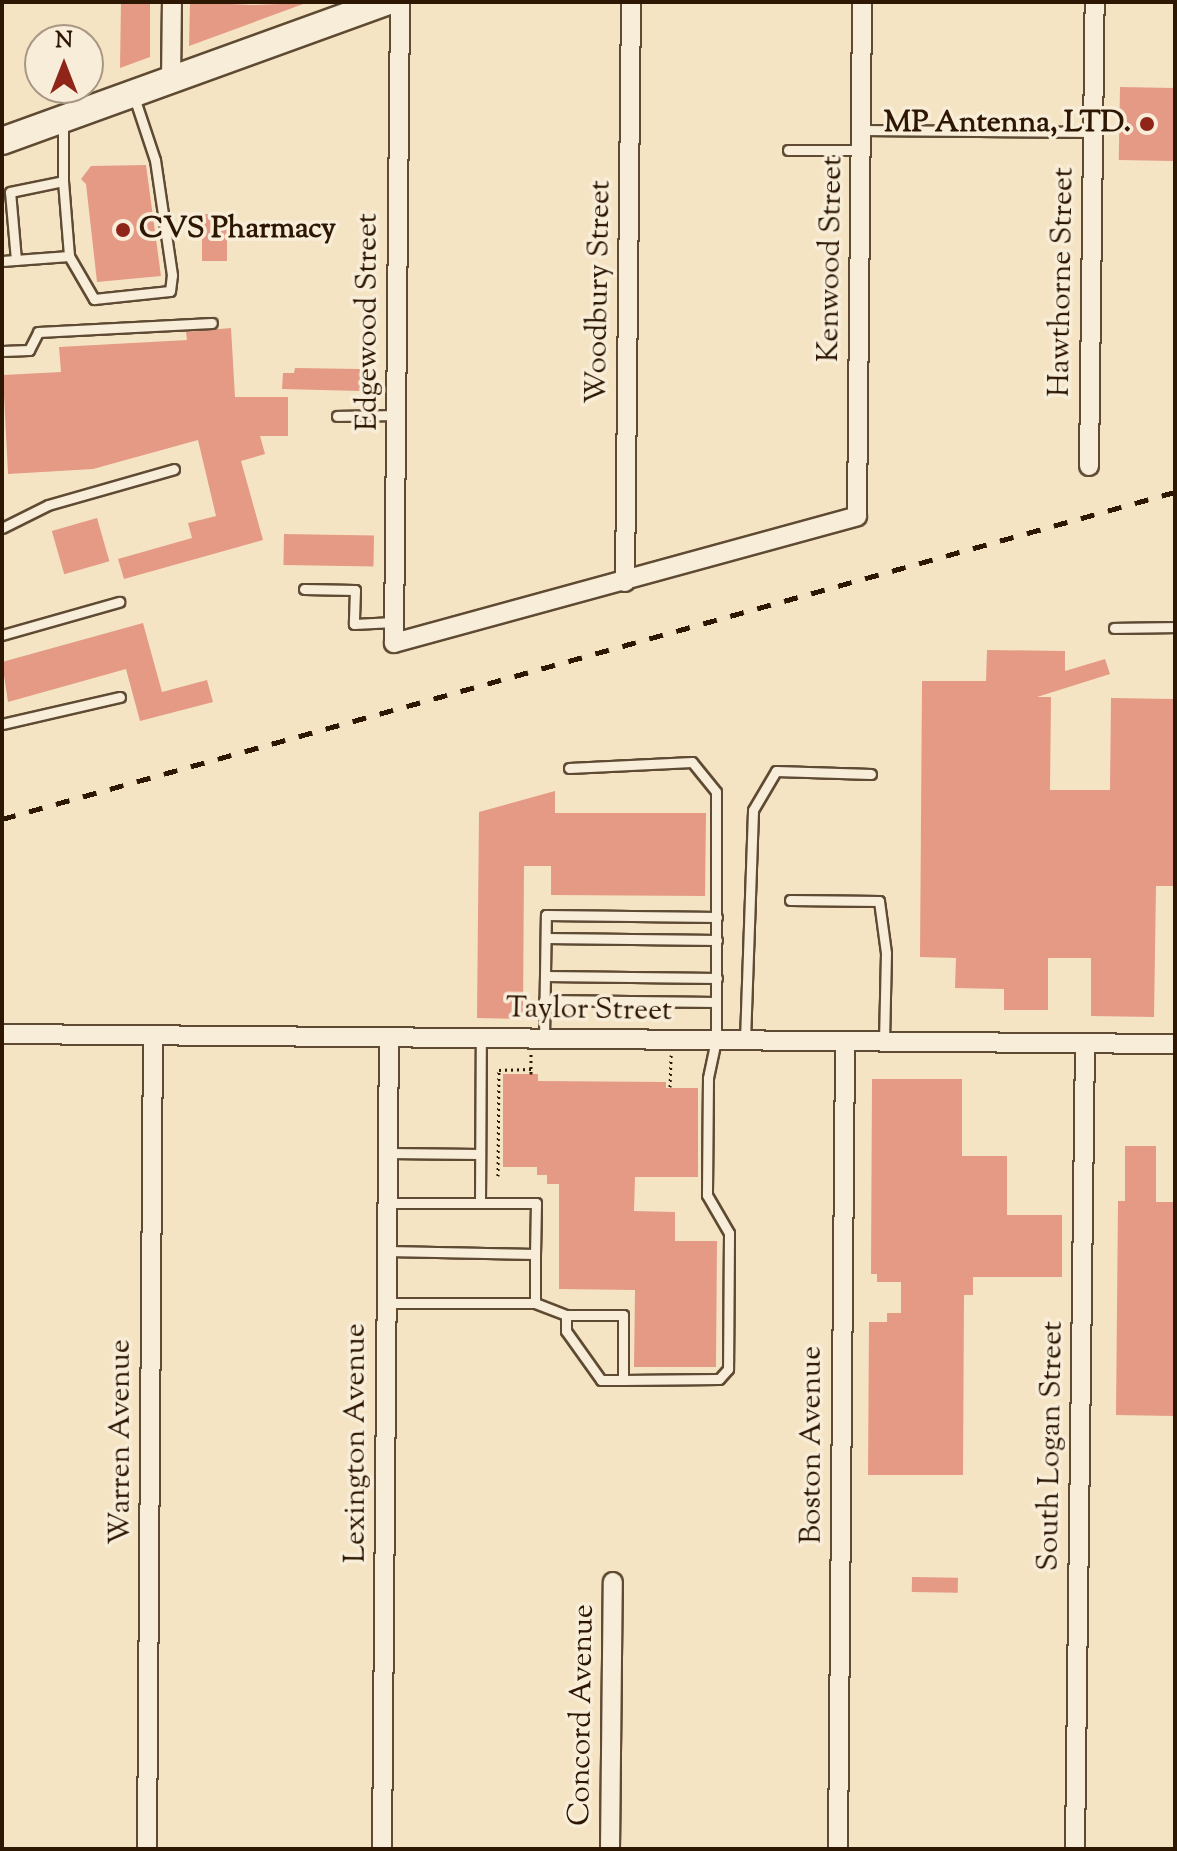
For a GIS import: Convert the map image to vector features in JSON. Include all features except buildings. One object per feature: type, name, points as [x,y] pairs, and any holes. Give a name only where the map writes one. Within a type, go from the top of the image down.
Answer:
[{"type":"main road","points":[[2,141],[386,2]]},
{"type":"street","points":[[171,81],[172,2]]},
{"type":"street","name":"Edgewood Street","points":[[400,2],[394,643],[625,582]]},
{"type":"street","name":"Woodbury Street","points":[[625,582],[631,2]]},
{"type":"street","name":"Kenwood Street","points":[[625,582],[857,516],[862,2]]},
{"type":"street","name":"Hawthorne Street","points":[[1089,466],[1095,2]]},
{"type":"street","name":"Taylor Street","points":[[2,1034],[1175,1044]]},
{"type":"street","name":"Warren Avenue","points":[[147,1849],[153,1035]]},
{"type":"street","name":"Lexington Avenue","points":[[382,1849],[389,1037]]},
{"type":"street","name":"Boston Avenue","points":[[838,1849],[845,1041]]},
{"type":"street","name":"South Logan Street","points":[[1075,1849],[1085,1043]]},
{"type":"street","name":"Concord Avenue","points":[[610,1849],[613,1582]]},
{"type":"lane","points":[[63,120],[63,181],[69,256],[94,299],[170,291],[172,275],[155,160],[133,95]]},
{"type":"lane","points":[[861,130],[1093,132]]},
{"type":"lane","points":[[788,150],[861,150]]},
{"type":"lane","points":[[16,260],[10,192],[63,181]]},
{"type":"lane","points":[[2,261],[69,256]]},
{"type":"lane","points":[[2,351],[29,350],[38,332],[212,323]]},
{"type":"lane","points":[[337,416],[396,415]]},
{"type":"lane","points":[[2,528],[48,505],[174,469]]},
{"type":"lane","points":[[304,589],[355,590],[354,624],[394,622]]},
{"type":"lane","points":[[2,635],[119,602]]},
{"type":"lane","points":[[1114,628],[1175,627]]},
{"type":"lane","points":[[2,724],[120,697]]},
{"type":"lane","points":[[566,1315],[566,1331],[601,1380],[719,1379],[728,1369],[729,1233],[707,1195],[708,1078],[716,1040],[716,792],[692,762],[668,759],[569,768]]},
{"type":"lane","points":[[745,1040],[753,810],[776,771],[871,774]]},
{"type":"lane","points":[[790,900],[879,901],[886,953],[884,1041]]},
{"type":"lane","points":[[544,1038],[546,915],[717,917]]},
{"type":"lane","points":[[546,938],[717,940]]},
{"type":"lane","points":[[545,976],[717,978]]},
{"type":"lane","points":[[544,1000],[716,1002]]},
{"type":"lane","points":[[480,1203],[481,1038]]},
{"type":"lane","points":[[388,1153],[479,1154]]},
{"type":"lane","points":[[388,1203],[536,1203],[535,1303]]},
{"type":"lane","points":[[387,1251],[535,1254]]},
{"type":"lane","points":[[387,1303],[535,1303],[566,1315],[623,1315],[623,1380]]},
{"type":"path","points":[[498,1176],[499,1070],[531,1072],[531,1054]]},
{"type":"path","points":[[670,1087],[671,1055]]},
{"type":"railway","points":[[2,819],[1175,492]]},
{"type":"place","name":"MP Antenna, LTD.","points":[[1147,124]]},
{"type":"place","name":"CVS Pharmacy","points":[[123,230]]}]
